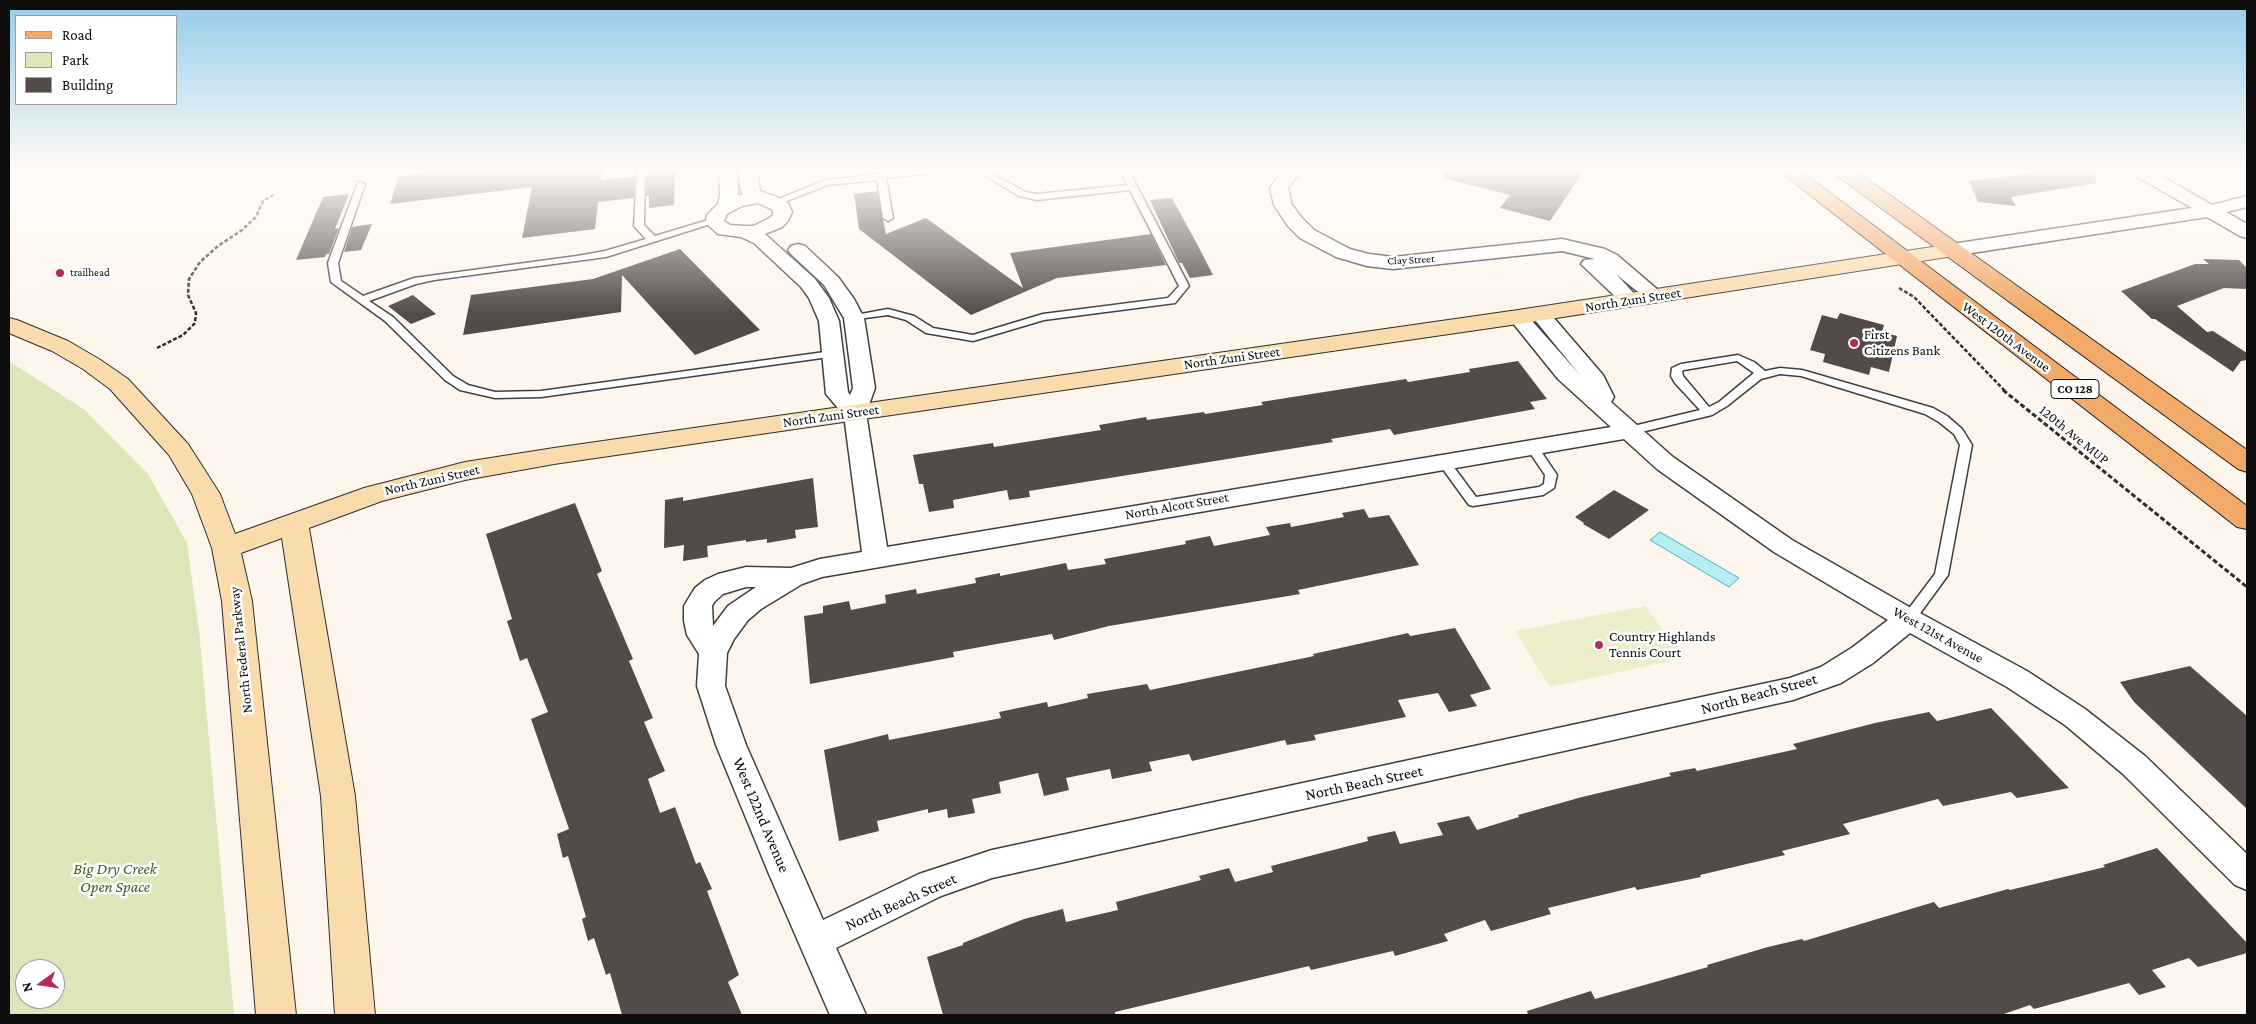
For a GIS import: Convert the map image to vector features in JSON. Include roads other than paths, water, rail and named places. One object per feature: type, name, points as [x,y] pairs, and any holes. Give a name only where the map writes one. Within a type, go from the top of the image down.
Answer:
[{"type":"main road","name":"West 120th Avenue","points":[[1851,219],[2247,520]]},
{"type":"main road","name":"CO 128","points":[[1909,219],[2247,463]]},
{"type":"street","points":[[715,221],[718,226],[725,230],[745,232],[762,229],[766,219]]},
{"type":"street","points":[[774,219],[779,232],[831,281],[844,298],[854,318],[864,388],[855,413],[876,558]]},
{"type":"street","name":"Clay Street","points":[[1292,219],[1307,234],[1343,253],[1367,260],[1392,263],[1538,246],[1562,245],[1598,253],[1623,268],[1654,296]]},
{"type":"street","name":"North Zuni Street","points":[[226,548],[374,494],[465,471],[1630,300],[2158,219]]},
{"type":"street","points":[[2223,219],[2247,232]]},
{"type":"street","points":[[745,232],[761,239],[814,290],[829,321],[837,394],[855,413]]},
{"type":"street","name":"Clay Street","points":[[1538,246],[1561,249],[1580,256],[1606,274],[1630,300]]},
{"type":"street","name":"West 121st Avenue","points":[[1529,315],[1566,374],[1665,463],[1784,546],[1908,619],[2017,679],[2075,717],[2134,765],[2247,875]]},
{"type":"street","name":"North Federal Parkway","points":[[9,325],[60,346],[91,364],[119,384],[179,450],[206,494],[226,548],[237,600],[276,1015]]},
{"type":"street","name":"North Alcott Street","points":[[738,614],[751,602],[793,577],[820,568],[1532,447],[1621,422]]},
{"type":"street","points":[[294,523],[338,796],[355,1015]]},
{"type":"street","points":[[713,653],[701,635],[698,621],[698,606],[704,595],[714,587],[746,577],[793,577]]},
{"type":"street","name":"West 122nd Avenue","points":[[738,614],[723,633],[713,653],[711,686],[731,744],[848,1015]]},
{"type":"street","name":"North Beach Street","points":[[815,941],[931,885],[992,864],[1793,689],[1831,675],[1864,655],[1908,619]]},
{"type":"lane","points":[[349,219],[333,262],[336,282],[389,319],[449,378],[464,388],[495,395],[541,394],[832,354]]},
{"type":"lane","points":[[639,219],[639,226],[653,240]]},
{"type":"lane","points":[[854,318],[888,312],[910,318],[930,331],[973,338],[1043,317],[1171,301],[1184,286],[1149,219]]},
{"type":"lane","points":[[361,300],[434,276],[577,260],[606,254],[715,221]]},
{"type":"lane","points":[[1708,412],[1681,383],[1676,370],[1681,367],[1738,358],[1750,364],[1762,374]]},
{"type":"lane","points":[[1621,422],[1708,412],[1723,404],[1762,374],[1788,372],[1802,373],[1929,411],[1958,432],[1966,445],[1941,575],[1908,619]]},
{"type":"lane","points":[[1443,461],[1473,502],[1543,491],[1550,485],[1551,475],[1532,447]]},
{"type":"water","points":[[1660,532],[1739,578],[1729,587],[1650,540]]},
{"type":"place","name":"trailhead","points":[[60,273]]},
{"type":"place","name":"First Citizens Bank","points":[[1854,343]]},
{"type":"place","name":"Country Highlands Tennis Court","points":[[1599,645]]},
{"type":"park label","name":"Big Dry Creek Open Space","points":[[115,878]]}]
